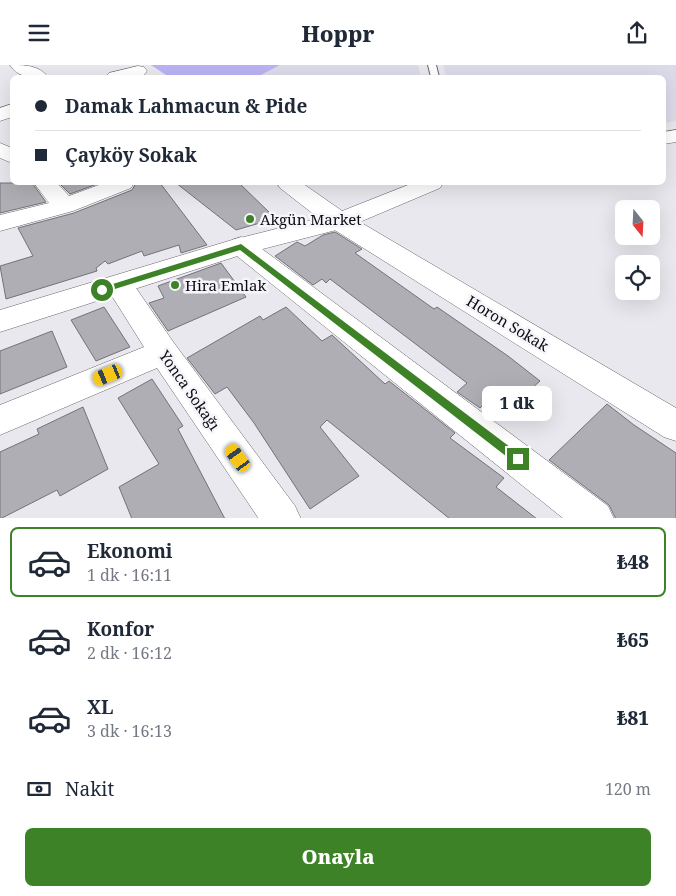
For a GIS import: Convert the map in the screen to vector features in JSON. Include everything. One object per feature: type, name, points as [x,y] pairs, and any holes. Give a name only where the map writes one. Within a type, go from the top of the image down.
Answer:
[{"type":"street","points":[[18,65],[36,75]]},
{"type":"street","points":[[122,75],[138,71]]},
{"type":"street","points":[[47,185],[65,206]]},
{"type":"street","points":[[0,223],[65,206],[118,185]]},
{"type":"street","name":"Horon Sokak","points":[[291,185],[339,221],[676,426]]},
{"type":"street","points":[[0,321],[241,247],[339,221],[427,185]]},
{"type":"street","points":[[241,247],[594,518]]},
{"type":"street","name":"Yonca Sokağı","points":[[119,285],[163,352],[281,518]]},
{"type":"street","points":[[0,420],[163,352]]},
{"type":"shaded area","points":[[151,65],[280,65],[261,75],[166,75]]},
{"type":"shaded area","points":[[280,65],[418,65],[420,75],[261,75]]},
{"type":"shaded area","points":[[443,65],[676,65],[676,121],[666,123],[666,75],[446,75]]},
{"type":"building","points":[[0,183],[33,185],[46,202],[0,213]]},
{"type":"building","points":[[61,185],[95,185],[70,194]]},
{"type":"building","points":[[135,185],[162,185],[207,245],[181,253],[179,245],[144,256],[142,251],[108,264],[105,261],[96,268],[97,271],[6,299],[0,266],[33,256],[18,228],[74,213],[132,190]]},
{"type":"building","points":[[179,185],[241,185],[271,214],[266,217],[270,220],[236,230]]},
{"type":"building","points":[[335,232],[362,249],[355,253],[434,309],[437,307],[508,356],[540,381],[500,417],[485,403],[480,408],[457,392],[467,383],[330,279],[326,283],[322,279],[313,285],[275,256],[297,242],[305,246],[323,235]]},
{"type":"building","points":[[221,263],[246,297],[168,331],[149,303],[164,298],[158,286]]},
{"type":"building","points":[[104,307],[130,347],[96,361],[71,320]]},
{"type":"building","points":[[286,307],[322,341],[332,335],[385,384],[389,381],[455,433],[450,438],[504,478],[496,487],[536,518],[449,518],[327,420],[320,427],[359,476],[310,509],[254,423],[227,387],[215,394],[187,358],[260,316],[263,320]]},
{"type":"building","points":[[52,331],[67,367],[0,394],[0,351]]},
{"type":"building","points":[[152,379],[183,426],[178,429],[224,518],[132,518],[119,487],[159,464],[118,398]]},
{"type":"building","points":[[607,404],[676,453],[676,518],[616,518],[609,505],[549,460]]},
{"type":"building","points":[[83,407],[108,469],[60,496],[57,490],[0,518],[0,452],[39,434],[37,429]]},
{"type":"place","name":"Akgün Market","points":[[250,219]]},
{"type":"place","name":"Hira Emlak","points":[[175,285]]},
{"type":"route","points":[[102,290],[241,247],[518,459]]}]
